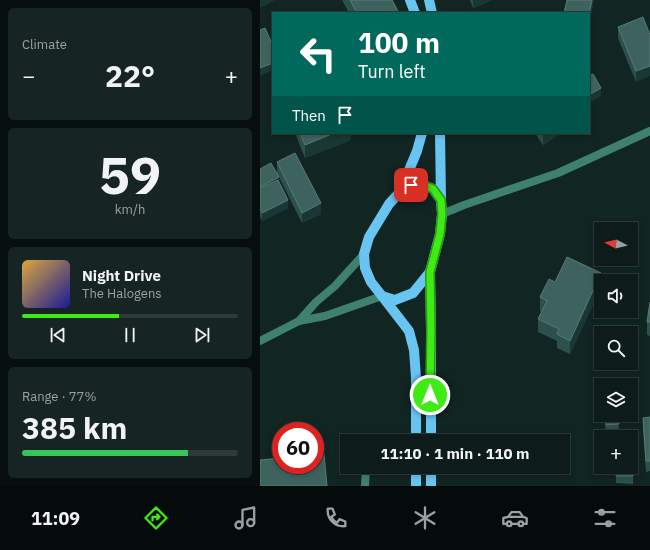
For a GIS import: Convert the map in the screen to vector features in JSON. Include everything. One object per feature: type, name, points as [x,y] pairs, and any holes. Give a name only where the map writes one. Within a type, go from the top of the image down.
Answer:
[{"type":"main road","points":[[410,0],[415,12]]},
{"type":"main road","points":[[429,0],[432,12]]},
{"type":"main road","points":[[400,192],[417,151],[422,134]]},
{"type":"main road","points":[[430,434],[430,272],[440,234],[442,214],[440,134]]},
{"type":"main road","points":[[416,434],[416,378],[414,350],[409,331],[371,282],[366,268],[364,254],[369,237],[389,204],[400,192],[411,185],[423,185],[433,189],[441,200]]},
{"type":"main road","points":[[382,296],[395,300],[413,293],[430,272]]},
{"type":"main road","points":[[416,474],[416,486]]},
{"type":"main road","points":[[430,474],[430,486]]},
{"type":"street","points":[[442,214],[558,173],[650,131]]},
{"type":"street","points":[[299,321],[316,302],[335,286],[364,254]]},
{"type":"street","points":[[260,341],[299,321],[325,316],[382,296]]},
{"type":"street","points":[[365,486],[366,474]]},
{"type":"building","points":[[350,0],[392,0],[398,12],[356,12]]},
{"type":"building","points":[[567,0],[592,0],[590,12],[564,12]]},
{"type":"building","points":[[643,17],[650,35],[650,66],[636,71],[618,27]]},
{"type":"building","points":[[265,28],[272,44],[272,63],[260,68],[260,30]]},
{"type":"building","points":[[593,74],[601,88],[590,94],[590,76]]},
{"type":"building","points":[[300,134],[332,134],[305,145]]},
{"type":"building","points":[[295,153],[321,203],[302,213],[277,162]]},
{"type":"building","points":[[271,163],[279,177],[260,187],[260,169]]},
{"type":"building","points":[[278,180],[288,200],[262,213],[260,209],[260,188]]},
{"type":"building","points":[[567,257],[601,273],[594,274],[594,288],[570,341],[557,334],[559,329],[538,319],[547,301],[540,297],[549,279],[555,282]]},
{"type":"building","points":[[650,302],[650,322],[647,322]]},
{"type":"building","points":[[650,417],[650,461],[646,461],[643,418]]},
{"type":"building","points":[[606,422],[619,422],[619,424],[606,425]]},
{"type":"building","points":[[324,454],[327,486],[260,486],[260,460],[272,459],[272,474],[324,474]]},
{"type":"building","points":[[616,474],[633,474],[633,476],[616,476]]},
{"type":"route","points":[[411,185],[423,185],[433,189],[441,200],[442,214],[440,234],[430,272],[430,395]]}]
